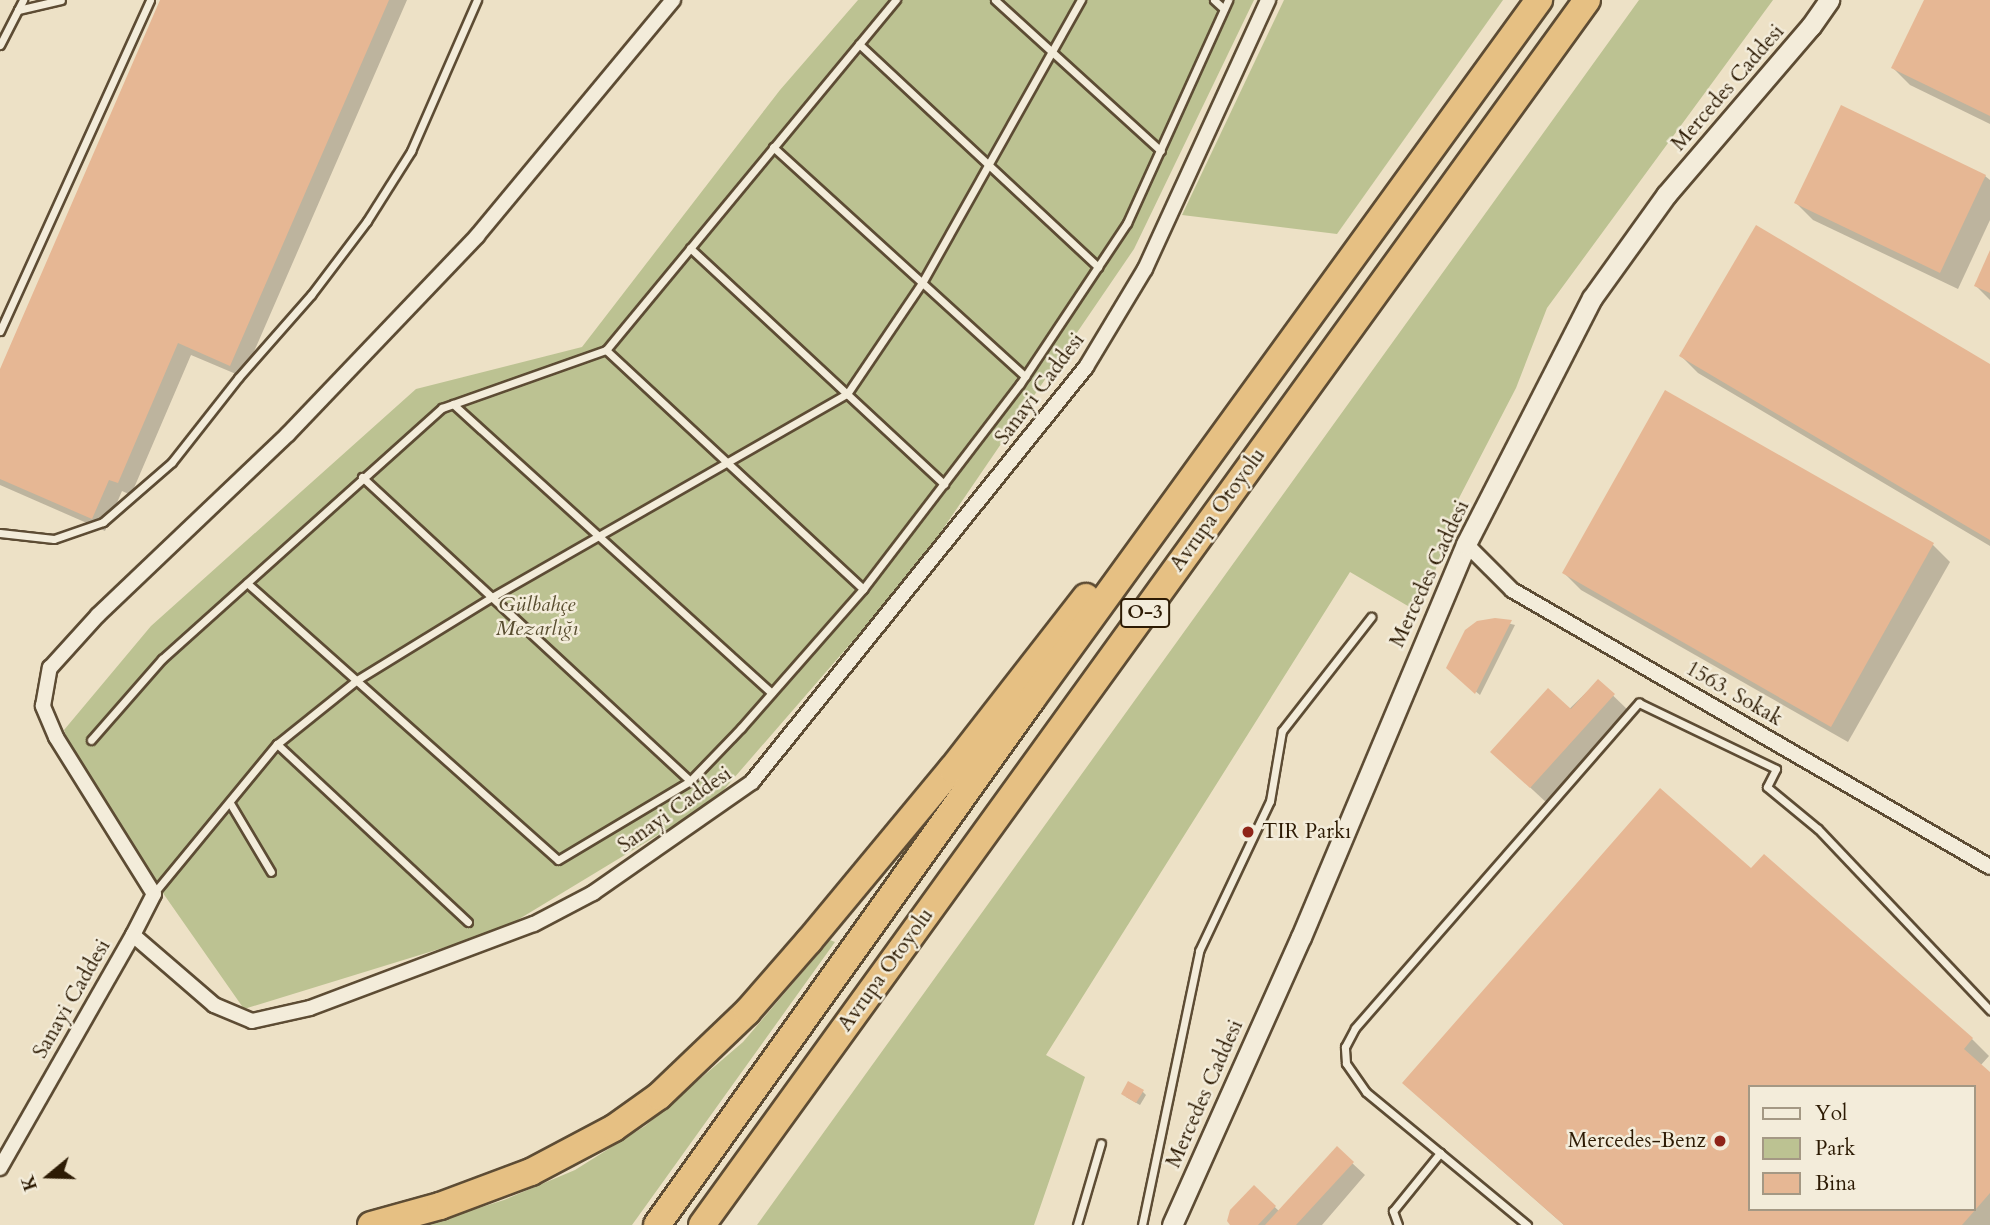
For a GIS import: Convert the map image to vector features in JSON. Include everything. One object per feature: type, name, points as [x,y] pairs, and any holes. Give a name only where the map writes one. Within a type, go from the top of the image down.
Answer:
[{"type":"highway","name":"Avrupa Otoyolu","points":[[657,1225],[1146,541],[1539,0]]},
{"type":"highway","name":"Avrupa Otoyolu","points":[[702,1225],[1587,0]]},
{"type":"highway","points":[[371,1225],[440,1206],[531,1172],[614,1128],[659,1096],[756,1002],[944,779],[1057,632],[1100,582],[1146,541]]},
{"type":"street","points":[[132,935],[154,894],[56,737],[43,706],[50,667],[98,615],[288,434],[477,236],[673,0]]},
{"type":"street","name":"Sanayi Caddesi","points":[[0,1168],[132,935],[214,1005],[252,1021],[310,1008],[534,924],[593,893],[752,782],[1086,367],[1145,269],[1268,0]]},
{"type":"street","name":"Mercedes Caddesi","points":[[1172,1225],[1301,937],[1466,544],[1592,298],[1666,195],[1811,26],[1829,0]]},
{"type":"street","name":"1563. Sokak","points":[[1466,544],[1512,590],[1990,867]]},
{"type":"lane","points":[[0,45],[23,0]]},
{"type":"lane","points":[[18,10],[61,0]]},
{"type":"lane","points":[[0,331],[150,0]]},
{"type":"lane","points":[[0,533],[54,539],[103,522],[172,462],[238,378],[311,295],[367,222],[411,151],[477,0]]},
{"type":"lane","points":[[91,740],[162,659],[442,408],[606,350],[896,0]]},
{"type":"lane","points":[[996,0],[1161,151]]},
{"type":"lane","points":[[154,894],[277,744],[357,680],[492,597],[847,394],[922,283],[990,167],[1081,0]]},
{"type":"lane","points":[[1214,0],[1224,9]]},
{"type":"lane","points":[[247,583],[558,860],[690,781],[863,589],[1025,376],[1127,223],[1228,0]]},
{"type":"lane","points":[[859,44],[1098,267]]},
{"type":"lane","points":[[773,147],[1025,376]]},
{"type":"lane","points":[[690,248],[944,484]]},
{"type":"lane","points":[[606,350],[863,589]]},
{"type":"lane","points":[[453,404],[772,693]]},
{"type":"lane","points":[[362,477],[690,781]]},
{"type":"lane","points":[[1142,1225],[1199,951],[1270,800],[1283,731],[1371,617]]},
{"type":"lane","points":[[1527,1225],[1366,1092],[1346,1063],[1345,1047],[1355,1028],[1639,703],[1776,769],[1766,788],[1818,829],[1990,1010]]},
{"type":"lane","points":[[277,744],[468,922]]},
{"type":"lane","points":[[230,803],[271,872]]},
{"type":"lane","points":[[1077,1225],[1101,1143]]},
{"type":"lane","points":[[1398,1225],[1392,1211],[1440,1153]]},
{"type":"green space","name":"Gülbahçe Mezarlığı","points":[[858,0],[1254,0],[1134,249],[917,567],[714,801],[501,930],[244,1009],[79,773],[64,730],[151,626],[416,389],[582,347],[780,90]]},
{"type":"green space","points":[[1284,0],[1503,0],[1337,234],[1182,215]]},
{"type":"green space","points":[[1639,0],[1773,0],[1547,308],[1516,388],[1458,500],[1428,593],[1413,609],[1350,572],[1046,1055],[1085,1077],[1034,1225],[757,1225]]},
{"type":"green space","points":[[830,940],[835,942],[632,1225],[425,1225],[504,1200],[575,1170],[645,1126],[743,1042]]},
{"type":"building","points":[[160,0],[389,0],[230,366],[178,343],[118,483],[109,480],[92,519],[0,479],[0,369]]},
{"type":"building","points":[[1924,0],[1990,0],[1990,116],[1891,68]]},
{"type":"building","points":[[1841,105],[1986,175],[1940,273],[1794,203]]},
{"type":"building","points":[[1756,225],[1990,364],[1990,540],[1679,356]]},
{"type":"building","points":[[1990,250],[1990,293],[1974,286]]},
{"type":"building","points":[[1665,390],[1934,543],[1831,727],[1562,573]]},
{"type":"building","points":[[1495,618],[1512,620],[1475,694],[1446,668],[1465,630],[1477,621]]},
{"type":"building","points":[[1598,679],[1615,694],[1530,788],[1490,752],[1548,688],[1571,709]]},
{"type":"building","points":[[1660,788],[1751,868],[1764,854],[1973,1038],[1964,1049],[1990,1072],[1990,1193],[1976,1209],[1976,1085],[1748,1085],[1748,1211],[1974,1211],[1962,1225],[1564,1225],[1402,1083]]},
{"type":"building","points":[[1128,1081],[1144,1090],[1136,1103],[1121,1094]]},
{"type":"building","points":[[1337,1146],[1354,1162],[1296,1225],[1265,1225]]},
{"type":"building","points":[[1254,1185],[1276,1206],[1258,1225],[1230,1225],[1227,1221],[1230,1210]]},
{"type":"place","name":"TIR Parkı","points":[[1248,832]]},
{"type":"place","name":"Mercedes-Benz","points":[[1720,1141]]}]
